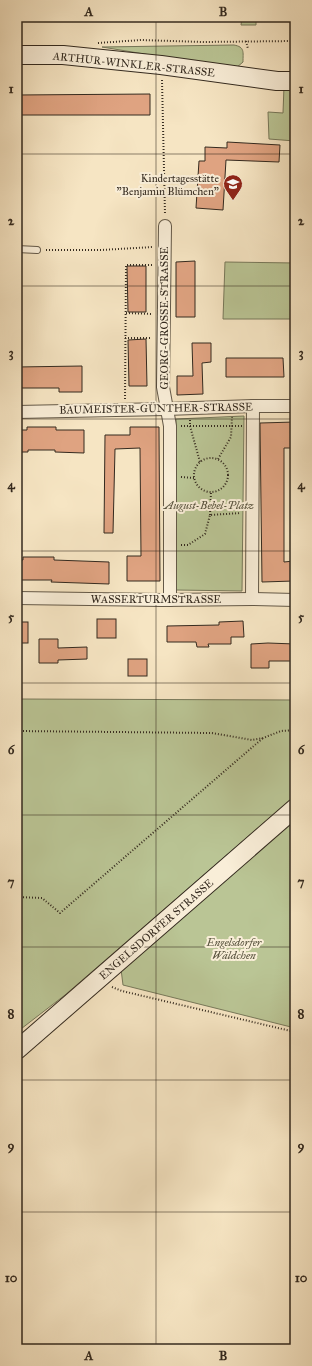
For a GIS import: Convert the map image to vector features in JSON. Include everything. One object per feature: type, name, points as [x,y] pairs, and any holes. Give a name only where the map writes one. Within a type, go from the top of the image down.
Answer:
[{"type":"main road","name":"ARTHUR-WINKLER-STRASSE","points":[[17,55],[63,54],[161,65],[277,81],[295,81]]},
{"type":"main road","name":"ARTHUR-WINKLER-STRASSE","points":[[250,77],[295,74]]},
{"type":"main road","name":"ENGELSDORFER STRASSE","points":[[17,1050],[295,808]]},
{"type":"street","name":"GEORG-GROSSE-STRASSE","points":[[164,226],[163,387],[166,409]]},
{"type":"street","points":[[252,599],[253,406]]},
{"type":"street","name":"BAUMEISTER-GÜNTHER-STRASSE","points":[[17,412],[295,406]]},
{"type":"street","points":[[166,409],[170,426],[170,600]]},
{"type":"street","name":"WASSERTURMSTRASSE","points":[[17,598],[295,600]]},
{"type":"lane","points":[[17,249],[36,250]]},
{"type":"path","points":[[94,42],[141,40],[203,42],[295,41]]},
{"type":"path","points":[[246,41],[248,49]]},
{"type":"path","points":[[161,65],[163,100],[164,226]]},
{"type":"path","points":[[36,250],[101,250],[164,247]]},
{"type":"path","points":[[124,410],[126,264],[164,265]]},
{"type":"path","points":[[126,313],[164,314]]},
{"type":"path","points":[[125,338],[164,338]]},
{"type":"path","points":[[218,459],[231,436],[231,407]]},
{"type":"path","points":[[189,408],[190,426],[200,462]]},
{"type":"path","points":[[170,426],[253,425]]},
{"type":"path","points":[[209,457],[218,459],[224,463],[227,468],[228,479],[222,488],[217,491],[211,492],[200,488],[196,484],[194,478],[196,466],[209,457]]},
{"type":"path","points":[[170,544],[188,545],[205,534],[210,515],[211,492]]},
{"type":"path","points":[[210,515],[252,513]]},
{"type":"path","points":[[17,731],[212,733],[252,740],[263,738],[281,731],[295,730]]},
{"type":"path","points":[[17,897],[42,898],[60,913],[263,738]]},
{"type":"path","points":[[100,978],[109,985],[122,991],[295,1032]]},
{"type":"green space","points":[[242,17],[256,17],[256,25],[241,25]]},
{"type":"green space","points":[[234,45],[243,50],[243,62],[236,68],[102,47]]},
{"type":"green space","points":[[284,86],[295,86],[295,141],[269,139],[268,112],[283,113]]},
{"type":"green space","points":[[225,262],[295,263],[295,319],[223,319]]},
{"type":"green space","name":"August-Bebel-Platz","points":[[244,416],[242,591],[176,590],[176,419]]},
{"type":"green space","points":[[17,699],[295,700],[295,796],[65,995],[17,1032]]},
{"type":"green space","name":"Engelsdorfer Wäldchen","points":[[295,815],[295,1028],[123,985],[121,969]]},
{"type":"building","points":[[150,94],[150,115],[17,115],[17,95]]},
{"type":"building","points":[[227,142],[280,145],[279,162],[226,160],[223,210],[196,208],[199,161],[205,161],[205,147],[227,148]]},
{"type":"building","points":[[195,261],[195,317],[176,317],[176,262]]},
{"type":"building","points":[[127,266],[146,266],[146,312],[128,312]]},
{"type":"building","points":[[146,339],[147,386],[129,386],[128,340]]},
{"type":"building","points":[[192,343],[211,343],[211,362],[202,363],[203,394],[177,395],[177,376],[193,376]]},
{"type":"building","points":[[226,358],[283,358],[284,377],[226,377]]},
{"type":"building","points":[[82,366],[82,392],[59,392],[59,388],[17,388],[17,367]]},
{"type":"building","points":[[295,422],[295,448],[284,448],[284,562],[294,561],[294,581],[262,582],[260,423]]},
{"type":"building","points":[[27,427],[56,427],[56,430],[84,430],[84,453],[55,452],[55,450],[28,450],[28,452],[17,452],[17,430],[27,430]]},
{"type":"building","points":[[130,427],[159,427],[160,581],[127,581],[127,556],[141,556],[140,448],[115,449],[113,533],[104,533],[105,435],[130,435]]},
{"type":"building","points":[[23,557],[54,557],[54,560],[109,562],[109,584],[51,582],[52,580],[17,580],[17,560],[23,560]]},
{"type":"building","points":[[97,619],[116,619],[116,638],[97,638]]},
{"type":"building","points":[[243,621],[244,637],[231,637],[231,644],[208,644],[209,647],[197,647],[196,642],[167,642],[167,626],[219,625],[219,622]]},
{"type":"building","points":[[17,622],[28,622],[28,643],[17,643]]},
{"type":"building","points":[[39,639],[58,639],[58,648],[87,647],[87,659],[58,660],[58,663],[39,663]]},
{"type":"building","points":[[251,644],[295,644],[295,661],[269,661],[269,668],[251,668]]},
{"type":"building","points":[[128,659],[147,659],[147,676],[128,676]]},
{"type":"place","name":"Kindertagesstätte \"Benjamin Blümchen\"","points":[[233,201]]}]
